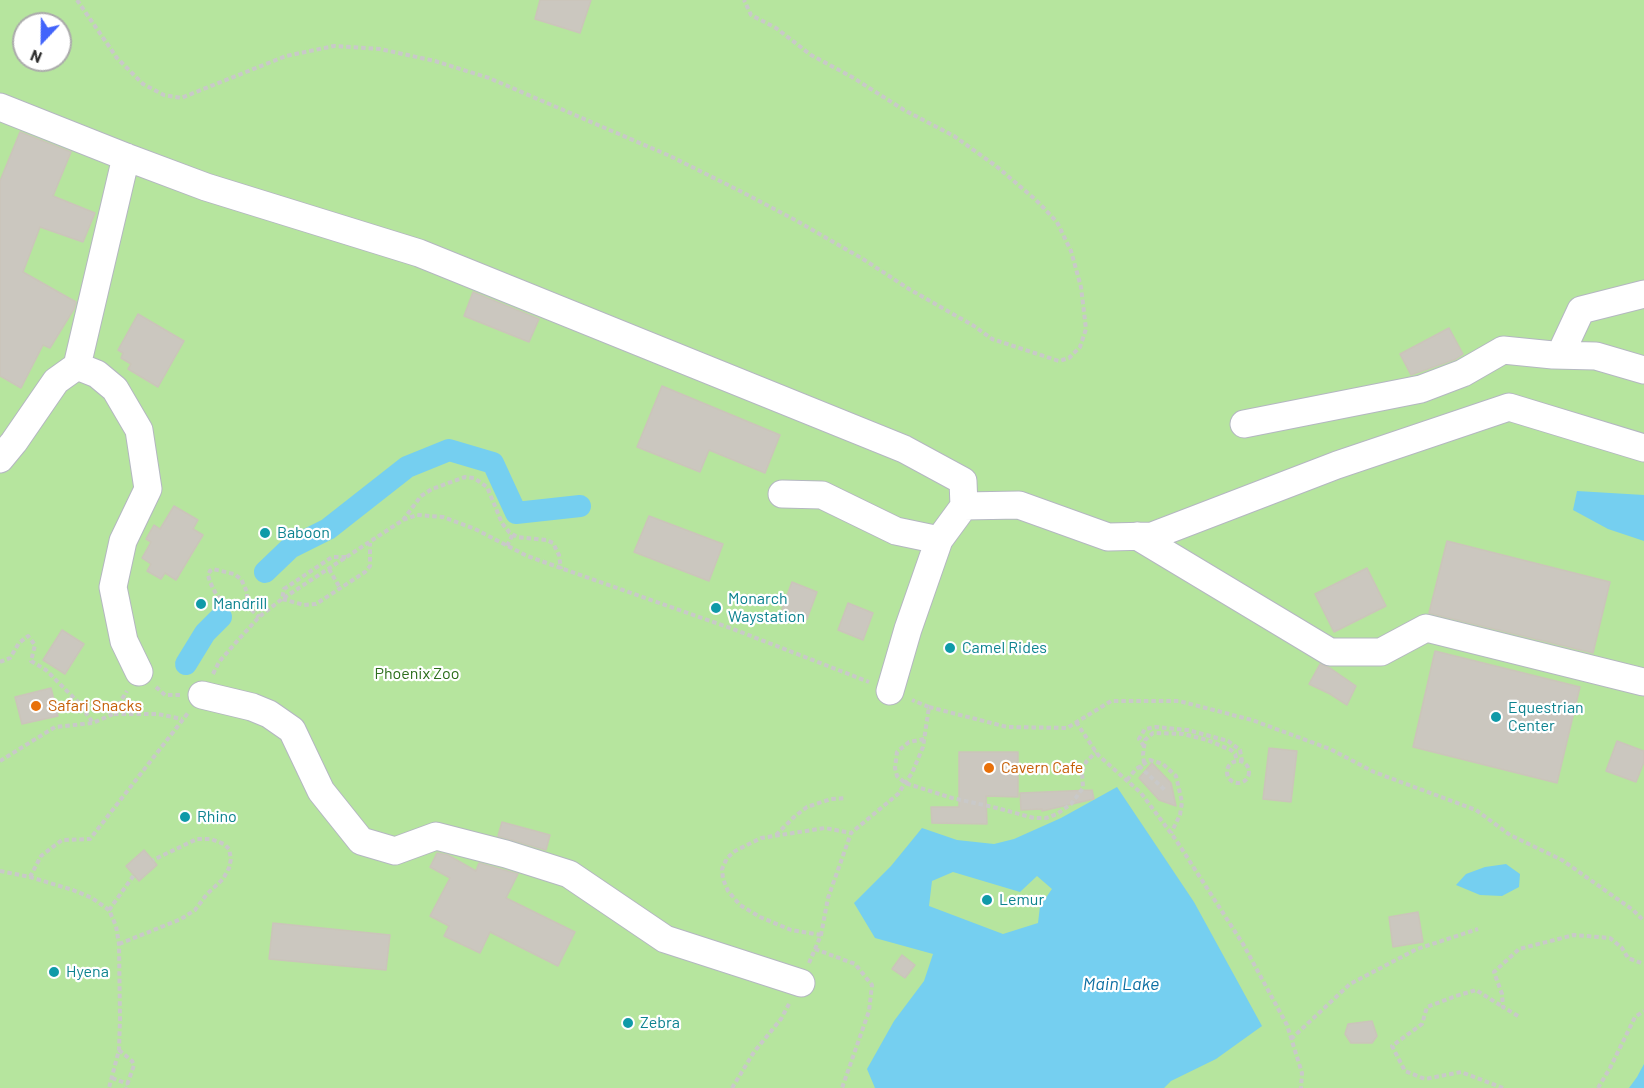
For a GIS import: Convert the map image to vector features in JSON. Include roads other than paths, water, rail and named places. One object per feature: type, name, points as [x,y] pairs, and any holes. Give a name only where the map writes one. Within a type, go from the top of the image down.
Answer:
[{"type":"lane","points":[[0,107],[126,158],[206,187],[419,253],[903,449],[963,481],[964,506],[939,540],[908,629],[890,691]]},
{"type":"lane","points":[[0,459],[56,381],[77,366],[126,158]]},
{"type":"lane","points":[[1560,355],[1581,310],[1644,294]]},
{"type":"lane","points":[[1244,424],[1421,389],[1463,373],[1503,350],[1596,356],[1644,369]]},
{"type":"lane","points":[[77,366],[97,374],[115,388],[139,430],[148,489],[123,541],[113,587],[123,641],[139,672]]},
{"type":"lane","points":[[964,506],[1019,505],[1108,537],[1152,536],[1337,465],[1509,407],[1644,448]]},
{"type":"lane","points":[[782,494],[822,495],[896,531],[939,540]]},
{"type":"lane","points":[[1137,536],[1330,652],[1381,652],[1426,628],[1643,682]]},
{"type":"lane","points":[[202,695],[252,707],[269,714],[292,730],[321,791],[361,841],[395,851],[436,836],[569,874],[665,939],[801,983]]},
{"type":"water","points":[[1577,491],[1644,495],[1644,541],[1608,529],[1573,510]]},
{"type":"water","name":"Main Lake","points":[[1117,787],[1194,902],[1262,1026],[1216,1059],[1171,1081],[1164,1088],[875,1088],[867,1069],[894,1021],[924,981],[933,954],[875,938],[854,903],[891,866],[922,828],[957,840],[994,844],[1014,839],[1061,818]],"holes":[[[953,872],[1020,892],[1037,876],[1052,889],[1040,906],[1038,923],[1003,934],[929,906],[932,881]]]},
{"type":"water","points":[[1506,864],[1520,874],[1519,887],[1502,896],[1480,895],[1456,885],[1466,874],[1485,867]]},
{"type":"water","points":[[1644,1064],[1644,1088],[1629,1088],[1637,1077]]},
{"type":"waterway","points":[[265,572],[290,548],[328,529],[407,467],[449,450],[493,463],[516,513],[580,506]]},
{"type":"waterway","points":[[186,664],[205,633],[221,617]]},
{"type":"place","name":"Baboon","points":[[265,533]]},
{"type":"place","name":"Mandrill","points":[[201,604]]},
{"type":"place","name":"Monarch Waystation","points":[[716,608]]},
{"type":"place","name":"Camel Rides","points":[[950,648]]},
{"type":"place","name":"Safari Snacks","points":[[36,706]]},
{"type":"place","name":"Equestrian Center","points":[[1496,717]]},
{"type":"place","name":"Cavern Cafe","points":[[989,768]]},
{"type":"place","name":"Rhino","points":[[185,817]]},
{"type":"place","name":"Lemur","points":[[987,900]]},
{"type":"place","name":"Hyena","points":[[54,972]]},
{"type":"place","name":"Zebra","points":[[628,1023]]},
{"type":"park label","name":"Phoenix Zoo","points":[[417,674]]}]
